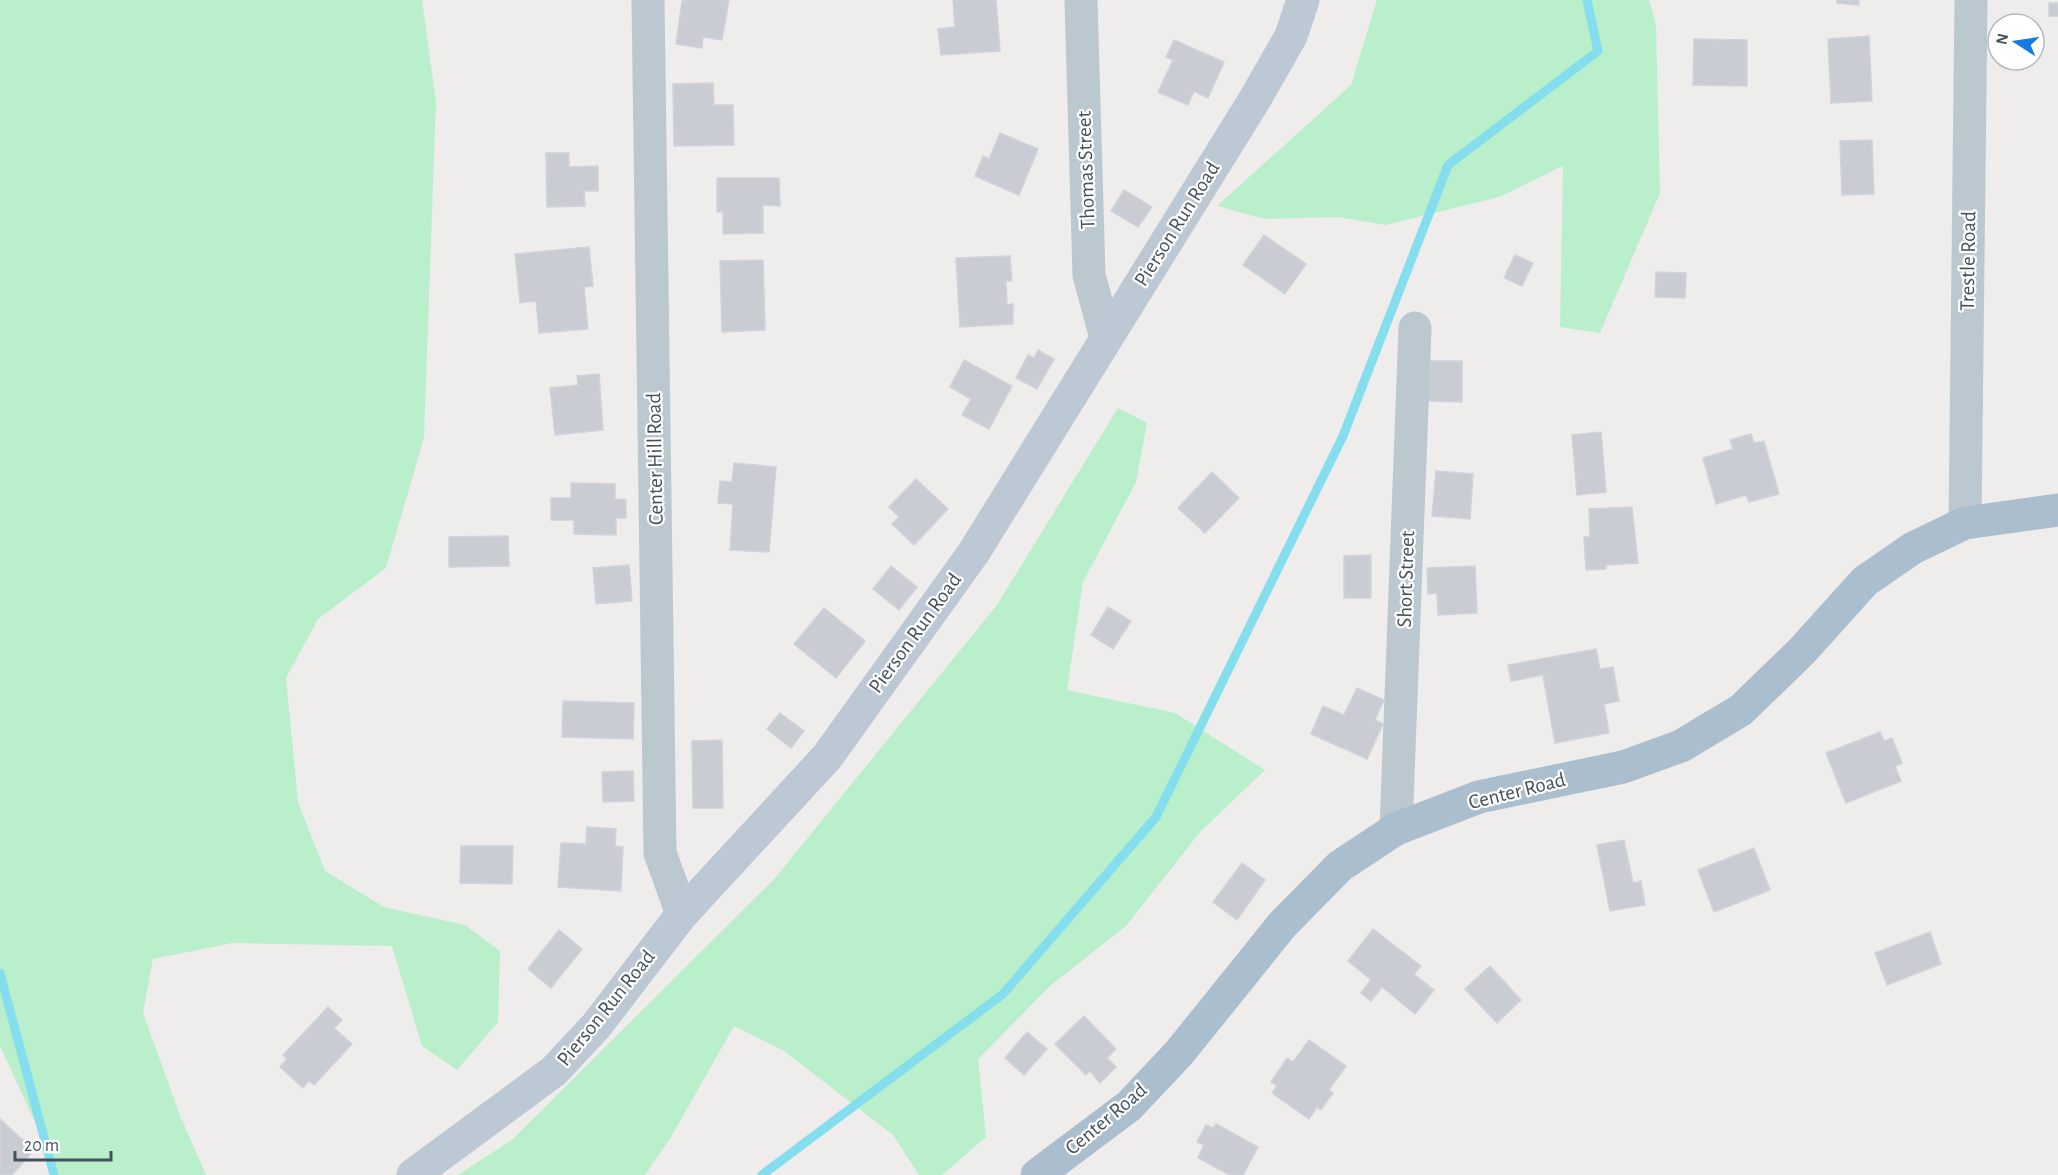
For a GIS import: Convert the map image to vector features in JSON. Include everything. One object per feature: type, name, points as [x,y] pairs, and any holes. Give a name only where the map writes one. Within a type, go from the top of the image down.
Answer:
[{"type":"main road","name":"Center Road","points":[[1037,1175],[1129,1106],[1179,1053],[1282,925],[1340,866],[1396,830],[1479,797],[1623,767],[1681,746],[1741,710],[1801,652],[1865,581],[1913,549],[1965,523],[2058,510]]},
{"type":"street","name":"Center Hill Road","points":[[648,0],[660,853],[682,914]]},
{"type":"street","name":"Thomas Street","points":[[1081,0],[1089,275],[1106,338]]},
{"type":"street","name":"Pierson Run Road","points":[[413,1175],[554,1071],[596,1026],[682,914],[826,757],[974,552],[1255,99],[1291,36],[1302,0]]},
{"type":"street","name":"Trestle Road","points":[[1965,523],[1971,0]]},
{"type":"street","name":"Short Street","points":[[1396,830],[1415,328]]},
{"type":"green space","points":[[0,0],[422,0],[436,102],[424,438],[386,568],[318,619],[286,678],[298,802],[325,871],[384,907],[465,925],[500,951],[498,1022],[457,1070],[422,1046],[392,946],[232,943],[153,959],[143,1013],[181,1118],[206,1175],[59,1175],[0,1046]]},
{"type":"green space","points":[[1377,0],[1649,0],[1656,25],[1660,193],[1600,333],[1560,327],[1563,166],[1499,197],[1386,225],[1338,217],[1265,219],[1217,206],[1351,85]]},
{"type":"green space","points":[[1118,408],[1147,423],[1136,482],[1083,582],[1067,690],[1175,713],[1265,770],[1200,832],[1126,926],[1051,985],[978,1059],[986,1137],[942,1175],[919,1175],[893,1135],[784,1051],[734,1026],[671,1137],[645,1175],[458,1175],[513,1139],[776,877],[997,605]]},
{"type":"building","points":[[729,0],[722,40],[703,37],[702,48],[676,44],[682,1]]},
{"type":"building","points":[[953,0],[996,0],[1000,51],[941,55],[938,29],[955,27]]},
{"type":"building","points":[[1837,0],[1859,0],[1859,5],[1837,3]]},
{"type":"building","points":[[2049,3],[2058,3],[2058,16],[2049,16]]},
{"type":"building","points":[[1869,36],[1872,101],[1831,103],[1828,39]]},
{"type":"building","points":[[1694,39],[1747,40],[1747,86],[1693,85]]},
{"type":"building","points":[[1174,40],[1224,62],[1208,98],[1194,91],[1188,105],[1158,92],[1173,60],[1166,57]]},
{"type":"building","points":[[713,83],[714,105],[733,105],[734,145],[674,146],[673,84]]},
{"type":"building","points":[[1000,133],[1038,149],[1019,195],[975,176],[983,156],[989,159]]},
{"type":"building","points":[[1872,140],[1874,194],[1842,195],[1840,141]]},
{"type":"building","points":[[546,153],[569,153],[569,167],[598,166],[598,191],[584,191],[585,206],[547,207]]},
{"type":"building","points":[[717,178],[779,178],[780,206],[763,205],[763,233],[723,234],[723,212],[717,212]]},
{"type":"building","points":[[1124,190],[1152,207],[1138,227],[1111,211]]},
{"type":"building","points":[[1264,235],[1306,264],[1285,294],[1243,265]]},
{"type":"building","points":[[589,247],[593,286],[584,287],[588,329],[539,333],[536,301],[520,303],[515,254]]},
{"type":"building","points":[[1515,255],[1533,263],[1522,286],[1504,278]]},
{"type":"building","points":[[1010,256],[1012,281],[1006,281],[1007,305],[1013,304],[1013,324],[960,327],[956,258]]},
{"type":"building","points":[[763,260],[765,330],[722,332],[720,261]]},
{"type":"building","points":[[1656,272],[1686,273],[1685,298],[1655,297]]},
{"type":"building","points":[[1038,350],[1054,359],[1037,389],[1016,378],[1028,355],[1034,358]]},
{"type":"building","points":[[964,360],[1012,386],[989,429],[962,415],[971,399],[950,387]]},
{"type":"building","points":[[1428,361],[1462,361],[1462,402],[1428,401]]},
{"type":"building","points":[[599,374],[603,430],[555,435],[550,388],[578,385],[577,376]]},
{"type":"building","points":[[1601,432],[1606,492],[1577,495],[1572,435]]},
{"type":"building","points":[[1751,434],[1754,443],[1764,441],[1779,494],[1749,502],[1746,495],[1716,504],[1703,458],[1733,449],[1730,440]]},
{"type":"building","points":[[734,463],[776,467],[769,552],[730,550],[733,504],[718,503],[720,481],[732,482]]},
{"type":"building","points":[[1436,471],[1473,474],[1470,519],[1432,516]]},
{"type":"building","points":[[1212,472],[1239,498],[1205,533],[1178,508]]},
{"type":"building","points":[[916,479],[948,509],[914,545],[892,524],[899,517],[889,507]]},
{"type":"building","points":[[571,483],[615,484],[615,499],[626,500],[626,518],[616,518],[616,535],[574,534],[574,520],[551,520],[551,498],[571,498]]},
{"type":"building","points":[[1632,507],[1638,563],[1606,565],[1606,569],[1586,570],[1584,537],[1590,537],[1589,509]]},
{"type":"building","points":[[508,536],[509,566],[449,567],[449,537]]},
{"type":"building","points":[[1371,555],[1371,598],[1344,598],[1344,556]]},
{"type":"building","points":[[629,565],[632,601],[596,604],[593,568]]},
{"type":"building","points":[[891,566],[917,587],[899,610],[873,589]]},
{"type":"building","points":[[1475,566],[1477,613],[1438,615],[1437,593],[1428,594],[1427,568]]},
{"type":"building","points":[[1108,607],[1131,621],[1113,649],[1091,635]]},
{"type":"building","points":[[824,608],[865,641],[836,678],[794,644]]},
{"type":"building","points":[[1596,649],[1600,669],[1613,667],[1619,701],[1604,704],[1609,733],[1555,743],[1543,675],[1511,681],[1508,665]]},
{"type":"building","points":[[1357,688],[1384,700],[1375,720],[1383,724],[1367,759],[1311,734],[1323,706],[1344,715]]},
{"type":"building","points":[[563,701],[634,703],[633,739],[562,737]]},
{"type":"building","points":[[780,713],[804,731],[791,748],[767,729]]},
{"type":"building","points":[[1880,732],[1884,741],[1892,738],[1902,763],[1895,766],[1901,781],[1846,803],[1826,753]]},
{"type":"building","points":[[722,740],[723,808],[693,808],[692,741]]},
{"type":"building","points":[[633,771],[634,801],[603,802],[602,772]]},
{"type":"building","points":[[587,827],[616,829],[615,846],[623,847],[621,891],[558,887],[561,843],[586,844]]},
{"type":"building","points":[[1624,840],[1633,883],[1641,881],[1645,905],[1610,911],[1597,845]]},
{"type":"building","points":[[461,846],[513,846],[512,884],[460,883]]},
{"type":"building","points":[[1754,848],[1770,890],[1714,912],[1698,870]]},
{"type":"building","points":[[1242,863],[1265,880],[1237,920],[1213,902]]},
{"type":"building","points":[[1373,929],[1421,966],[1414,974],[1434,990],[1415,1014],[1382,987],[1371,1001],[1361,993],[1371,980],[1348,961]]},
{"type":"building","points":[[559,930],[582,949],[551,988],[528,969]]},
{"type":"building","points":[[1930,932],[1941,964],[1887,985],[1875,953]]},
{"type":"building","points":[[1490,966],[1521,1000],[1497,1023],[1465,989]]},
{"type":"building","points":[[328,1007],[342,1020],[334,1028],[352,1044],[314,1085],[309,1081],[303,1088],[280,1067],[287,1059],[283,1055]]},
{"type":"building","points":[[1084,1016],[1116,1049],[1107,1058],[1116,1067],[1100,1083],[1090,1071],[1086,1075],[1055,1044]]},
{"type":"building","points":[[1027,1032],[1047,1049],[1024,1075],[1005,1058]]},
{"type":"building","points":[[1309,1040],[1346,1066],[1329,1090],[1333,1093],[1321,1110],[1317,1107],[1309,1119],[1272,1093],[1277,1086],[1271,1082],[1287,1058],[1293,1062]]},
{"type":"building","points":[[0,1119],[34,1150],[12,1175],[0,1175]]},
{"type":"building","points":[[1216,1124],[1258,1147],[1243,1175],[1230,1175],[1198,1158],[1204,1145],[1197,1142],[1206,1125],[1213,1128]]},
{"type":"waterway","points":[[762,1175],[1003,994],[1156,817],[1343,436],[1448,165],[1598,51],[1587,0]]},
{"type":"waterway","points":[[0,973],[54,1175]]}]
